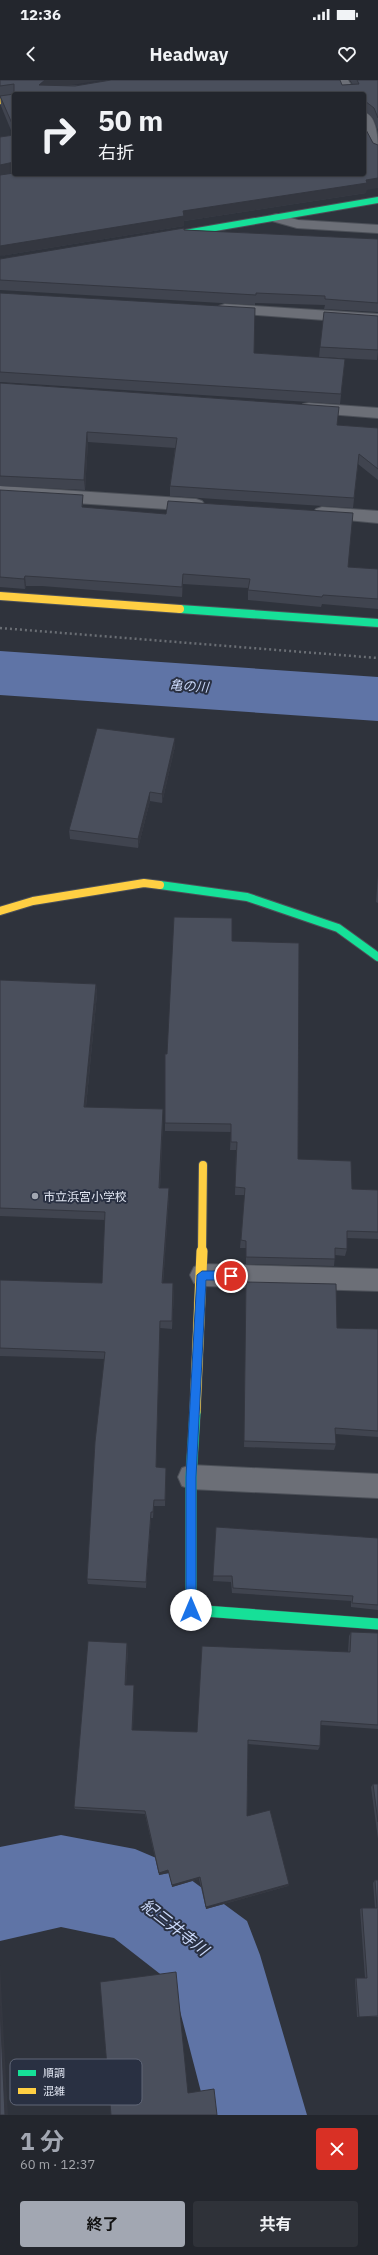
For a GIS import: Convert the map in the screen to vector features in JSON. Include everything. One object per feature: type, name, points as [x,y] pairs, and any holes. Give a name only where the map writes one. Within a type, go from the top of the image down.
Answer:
[{"type":"street","points":[[341,80],[349,92]]},
{"type":"street","points":[[0,101],[12,99]]},
{"type":"street","points":[[369,121],[378,150]]},
{"type":"street","points":[[160,237],[378,200]]},
{"type":"street","points":[[276,218],[297,224],[378,229]]},
{"type":"street","points":[[213,309],[378,319]]},
{"type":"street","points":[[291,407],[378,413]]},
{"type":"street","points":[[0,492],[213,506]]},
{"type":"street","points":[[307,512],[378,517]]},
{"type":"street","points":[[0,596],[378,623]]},
{"type":"street","points":[[0,911],[33,901],[144,883],[247,897],[338,928],[378,957]]},
{"type":"street","points":[[203,1165],[202,1275],[191,1477],[191,1610],[378,1624]]},
{"type":"street","points":[[202,1275],[378,1280]]},
{"type":"street","points":[[191,1477],[378,1486]]},
{"type":"path","points":[[0,628],[378,658]]},
{"type":"building","points":[[0,80],[45,80],[39,85],[75,86],[111,80],[340,80],[342,85],[359,84],[357,80],[378,80],[378,118],[374,108],[366,102],[366,92],[14,92],[14,84],[0,86]]},
{"type":"building","points":[[12,94],[12,123],[0,96]]},
{"type":"building","points":[[366,130],[373,143],[378,145],[378,178],[366,180],[367,183],[183,211],[184,216],[0,246],[0,175],[12,173],[12,176],[366,176]]},
{"type":"building","points":[[12,135],[12,162],[0,165],[0,137]]},
{"type":"building","points":[[184,228],[184,230],[378,239],[378,303],[325,299],[325,296],[256,293],[256,295],[0,280],[0,259]]},
{"type":"building","points":[[0,293],[255,308],[254,353],[345,359],[341,394],[0,372]]},
{"type":"building","points":[[324,312],[378,316],[378,350],[320,347]]},
{"type":"building","points":[[0,383],[339,407],[337,425],[378,428],[378,469],[359,454],[354,498],[170,486],[177,438],[87,432],[84,480],[0,476]]},
{"type":"building","points":[[0,490],[83,495],[82,507],[166,514],[168,501],[353,513],[348,567],[378,569],[378,599],[323,595],[322,597],[248,590],[250,579],[183,574],[182,587],[25,576],[24,579],[0,577]]},
{"type":"building","points":[[97,728],[175,738],[162,794],[150,792],[138,839],[69,830]]},
{"type":"building","points":[[174,917],[232,918],[232,941],[299,943],[298,1159],[351,1161],[352,1189],[378,1190],[378,1232],[347,1231],[347,1249],[335,1248],[335,1259],[246,1257],[246,1241],[241,1240],[245,1188],[235,1187],[237,1142],[231,1142],[231,1124],[165,1123],[165,1054],[167,1054]]},
{"type":"building","points":[[0,980],[96,984],[84,1107],[163,1109],[159,1188],[169,1188],[162,1283],[173,1283],[172,1321],[160,1321],[156,1467],[166,1468],[165,1500],[154,1500],[153,1512],[151,1512],[146,1582],[87,1579],[95,1442],[105,1352],[0,1348],[0,1280],[102,1283],[105,1212],[0,1208]]},
{"type":"building","points":[[246,1282],[336,1284],[337,1328],[378,1329],[378,1431],[335,1428],[336,1444],[244,1441]]},
{"type":"building","points":[[216,1527],[378,1538],[378,1605],[352,1603],[353,1596],[233,1588],[232,1576],[213,1576]]},
{"type":"building","points":[[351,1632],[378,1633],[378,1725],[321,1721],[320,1746],[248,1740],[247,1816],[270,1810],[289,1884],[206,1907],[200,1877],[172,1885],[168,1870],[159,1873],[145,1811],[74,1807],[88,1641],[127,1643],[125,1685],[134,1685],[132,1730],[197,1732],[202,1646],[350,1652]]},
{"type":"building","points":[[373,1784],[378,1784],[378,1822]]},
{"type":"building","points":[[375,1880],[378,1880],[378,2016],[359,2017],[356,1978],[367,1978],[362,1908],[377,1908]]},
{"type":"building","points":[[176,1972],[188,2093],[214,2089],[217,2115],[111,2115],[110,2105],[142,2105],[142,2059],[106,2059],[100,1982]]},
{"type":"building","points":[[0,2006],[5,2115],[0,2115]]},
{"type":"waterway","name":"亀の川","points":[[0,673],[378,699]]},
{"type":"waterway","name":"紀三井寺川","points":[[0,1894],[61,1881],[135,1896],[213,1955],[257,2115]]},
{"type":"traffic: fast","points":[[168,236],[378,200]]},
{"type":"traffic: fast","points":[[180,609],[378,623]]},
{"type":"traffic: fast","points":[[160,885],[247,897],[338,928],[378,957]]},
{"type":"traffic: fast","points":[[195,1412],[191,1477],[191,1610],[378,1624]]},
{"type":"traffic: slow","points":[[0,101],[12,99]]},
{"type":"traffic: slow","points":[[0,596],[180,609]]},
{"type":"traffic: slow","points":[[0,911],[33,901],[144,883],[160,885]]},
{"type":"traffic: slow","points":[[195,1412],[202,1275],[203,1165]]},
{"type":"place","name":"市立浜宮小学校","points":[[35,1196]]},
{"type":"route","points":[[191,1610],[191,1477],[202,1275],[231,1276]]}]
